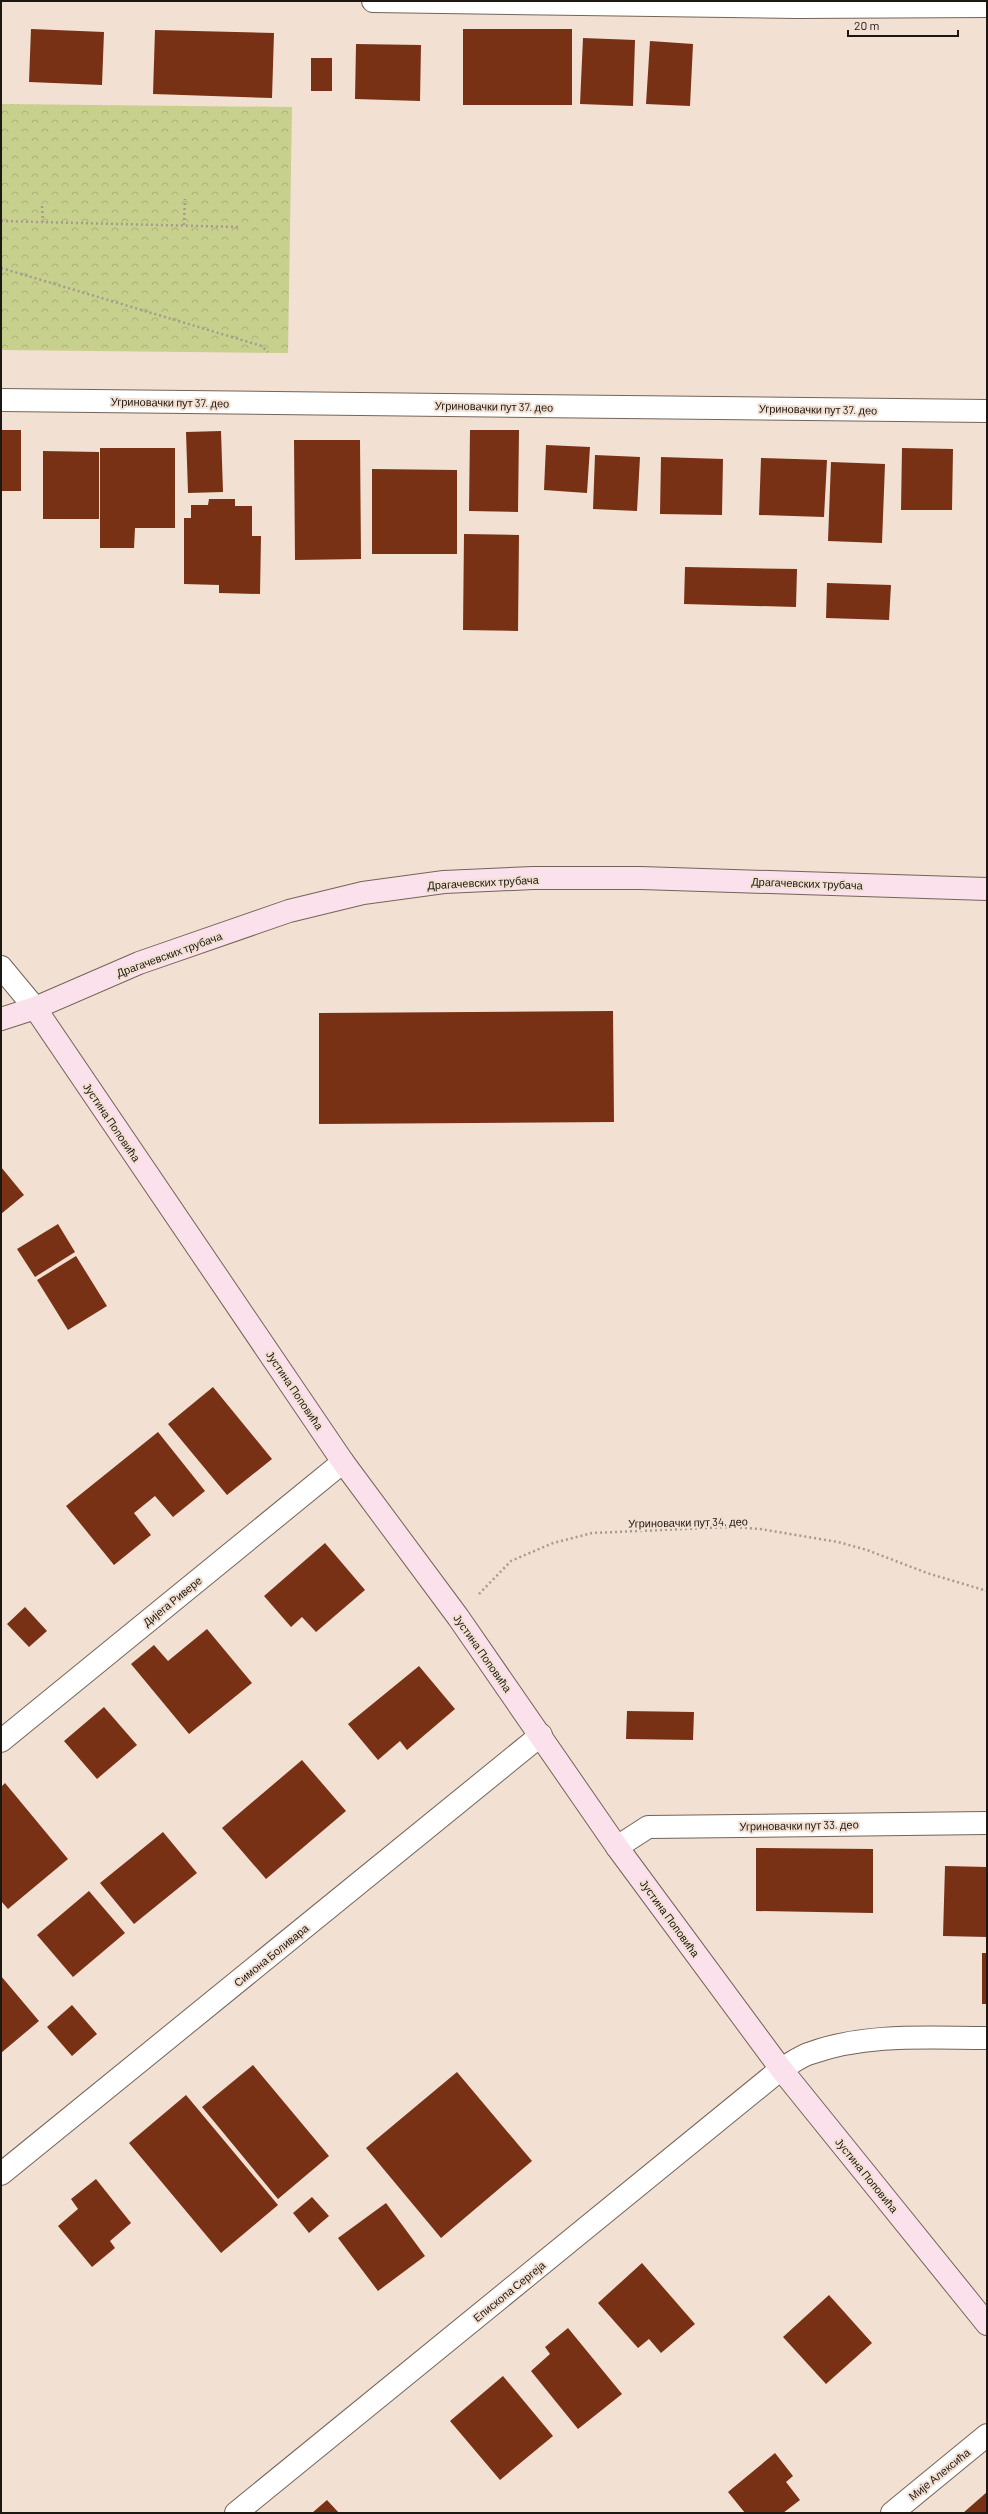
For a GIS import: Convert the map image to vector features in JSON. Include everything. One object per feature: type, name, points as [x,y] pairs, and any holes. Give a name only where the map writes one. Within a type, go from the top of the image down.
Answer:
[{"type":"street","points":[[373,1],[797,7],[987,6]]},
{"type":"street","name":"Угриновачки пут 37. део","points":[[1,400],[987,411]]},
{"type":"street","name":"Драгачевских трубача","points":[[1,1019],[35,1008],[139,964],[289,912],[363,894],[444,882],[533,878],[641,878],[987,889]]},
{"type":"street","name":"Јустина Поповића","points":[[1,967],[35,1008],[343,1462],[458,1617],[617,1847],[781,2069],[987,2324]]},
{"type":"street","name":"Дијега Ривере","points":[[1,1741],[343,1462]]},
{"type":"street","name":"Симона Боливара","points":[[1,2174],[541,1735]]},
{"type":"street","name":"Угриновачки пут 33. део","points":[[617,1847],[648,1827],[987,1823]]},
{"type":"street","name":"Епископа Сергеја","points":[[236,2513],[781,2069],[809,2053],[842,2044],[888,2038],[987,2038]]},
{"type":"street","name":"Мије Алексића","points":[[892,2513],[987,2435]]},
{"type":"path","points":[[184,225],[185,199]]},
{"type":"path","points":[[42,206],[43,222]]},
{"type":"path","points":[[1,221],[238,227]]},
{"type":"path","points":[[1,268],[262,346],[268,352]]},
{"type":"path","name":"Угриновачки пут 34. део","points":[[458,1617],[511,1561],[553,1543],[592,1533],[730,1527],[803,1536],[867,1550],[927,1573],[987,1591]]},
{"type":"green space","points":[[1,104],[292,107],[288,353],[1,350]]},
{"type":"building","points":[[31,29],[104,32],[102,85],[29,82]]},
{"type":"building","points":[[463,29],[572,29],[572,105],[463,105]]},
{"type":"building","points":[[155,30],[274,33],[272,98],[153,94]]},
{"type":"building","points":[[583,38],[635,40],[633,106],[580,104]]},
{"type":"building","points":[[650,41],[693,44],[690,106],[646,104]]},
{"type":"building","points":[[356,44],[421,45],[420,101],[355,99]]},
{"type":"building","points":[[311,58],[332,58],[332,91],[311,91]]},
{"type":"building","points":[[1,430],[21,430],[21,491],[1,491]]},
{"type":"building","points":[[470,430],[519,430],[518,512],[469,511]]},
{"type":"building","points":[[221,431],[223,492],[188,493],[186,432]]},
{"type":"building","points":[[294,440],[360,440],[361,559],[295,560]]},
{"type":"building","points":[[546,445],[590,447],[587,493],[544,490]]},
{"type":"building","points":[[100,448],[175,448],[175,528],[135,528],[134,548],[100,548]]},
{"type":"building","points":[[902,448],[953,449],[952,510],[901,510]]},
{"type":"building","points":[[43,451],[99,452],[99,519],[43,519]]},
{"type":"building","points":[[595,455],[640,457],[637,511],[593,509]]},
{"type":"building","points":[[661,457],[723,459],[722,515],[660,514]]},
{"type":"building","points":[[761,458],[827,460],[824,517],[759,515]]},
{"type":"building","points":[[831,462],[885,464],[882,543],[828,541]]},
{"type":"building","points":[[372,469],[457,470],[457,554],[372,554]]},
{"type":"building","points":[[209,499],[235,499],[235,506],[252,506],[252,536],[261,536],[260,594],[219,593],[219,585],[184,584],[184,518],[191,518],[191,505],[208,505]]},
{"type":"building","points":[[464,534],[519,535],[518,631],[463,630]]},
{"type":"building","points":[[685,567],[797,569],[796,607],[684,604]]},
{"type":"building","points":[[827,583],[891,585],[889,620],[826,618]]},
{"type":"building","points":[[613,1011],[614,1122],[319,1124],[319,1013]]},
{"type":"building","points":[[1,1167],[24,1195],[1,1214]]},
{"type":"building","points":[[58,1224],[75,1252],[35,1277],[17,1249]]},
{"type":"building","points":[[76,1256],[107,1306],[68,1330],[37,1280]]},
{"type":"building","points":[[213,1387],[272,1459],[227,1495],[168,1424]]},
{"type":"building","points":[[158,1432],[205,1491],[173,1517],[155,1496],[134,1513],[151,1535],[114,1565],[66,1506]]},
{"type":"building","points":[[325,1543],[365,1590],[316,1632],[302,1617],[291,1627],[264,1596]]},
{"type":"building","points":[[25,1607],[47,1631],[29,1647],[7,1624]]},
{"type":"building","points":[[207,1629],[252,1683],[189,1734],[131,1664],[154,1645],[168,1661]]},
{"type":"building","points":[[419,1666],[455,1709],[407,1750],[400,1741],[378,1760],[348,1724]]},
{"type":"building","points":[[104,1707],[137,1745],[97,1779],[64,1741]]},
{"type":"building","points":[[627,1711],[694,1712],[693,1740],[626,1739]]},
{"type":"building","points":[[302,1760],[346,1811],[266,1879],[222,1828]]},
{"type":"building","points":[[5,1783],[68,1859],[8,1909],[1,1901],[1,1787]]},
{"type":"building","points":[[163,1832],[197,1873],[134,1924],[100,1883]]},
{"type":"building","points":[[756,1848],[873,1849],[873,1913],[756,1911]]},
{"type":"building","points":[[945,1866],[987,1867],[987,1937],[943,1936]]},
{"type":"building","points":[[89,1891],[125,1933],[73,1977],[37,1935]]},
{"type":"building","points":[[982,1953],[987,1953],[987,2004],[982,2004]]},
{"type":"building","points":[[1,1976],[39,2021],[1,2053]]},
{"type":"building","points":[[72,2005],[97,2034],[72,2056],[47,2027]]},
{"type":"building","points":[[253,2065],[329,2156],[278,2199],[202,2107]]},
{"type":"building","points":[[457,2072],[532,2161],[441,2238],[366,2148]]},
{"type":"building","points":[[186,2095],[278,2205],[221,2253],[129,2143]]},
{"type":"building","points":[[96,2179],[131,2223],[110,2241],[115,2248],[92,2267],[58,2226],[78,2209],[71,2199]]},
{"type":"building","points":[[312,2197],[329,2216],[309,2233],[293,2213]]},
{"type":"building","points":[[386,2203],[425,2256],[378,2291],[338,2238]]},
{"type":"building","points":[[642,2263],[695,2324],[661,2353],[649,2339],[638,2348],[598,2303]]},
{"type":"building","points":[[829,2295],[872,2343],[826,2384],[783,2337]]},
{"type":"building","points":[[568,2328],[622,2394],[578,2429],[531,2371],[550,2354],[545,2347]]},
{"type":"building","points":[[503,2376],[553,2436],[500,2480],[450,2421]]},
{"type":"building","points":[[775,2453],[793,2476],[786,2482],[800,2500],[783,2513],[745,2513],[728,2492]]},
{"type":"building","points":[[987,2492],[987,2513],[963,2513]]},
{"type":"building","points":[[327,2500],[339,2513],[312,2513]]}]
